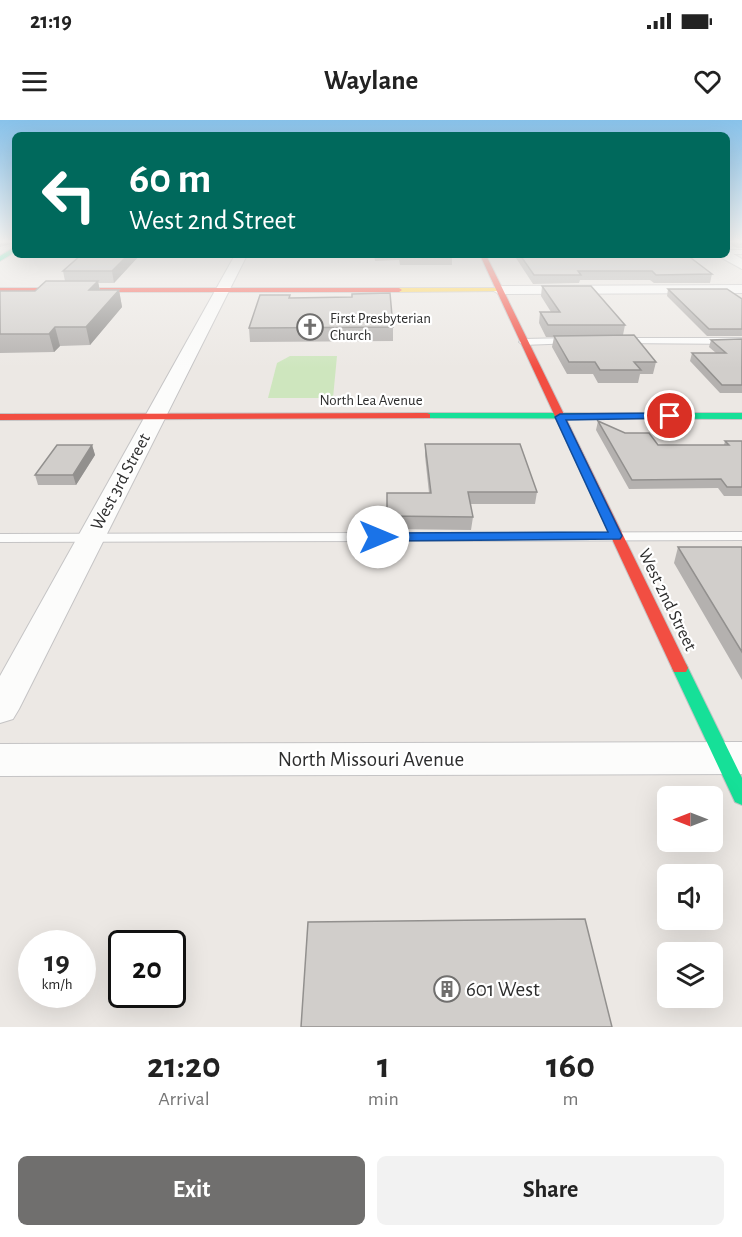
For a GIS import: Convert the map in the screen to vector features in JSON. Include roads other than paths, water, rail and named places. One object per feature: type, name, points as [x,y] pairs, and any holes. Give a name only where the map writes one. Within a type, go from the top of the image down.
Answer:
[{"type":"street","name":"West 3rd Street","points":[[0,709],[226,283]]},
{"type":"street","name":"West 2nd Street","points":[[496,283],[616,536],[733,758],[742,797]]},
{"type":"street","points":[[0,290],[742,289]]},
{"type":"street","name":"North Lea Avenue","points":[[0,417],[742,416]]},
{"type":"street","name":"North Missouri Avenue","points":[[0,760],[733,758]]},
{"type":"lane","points":[[524,342],[581,341]]},
{"type":"lane","points":[[604,341],[742,341]]},
{"type":"lane","points":[[0,538],[742,536]]},
{"type":"place","name":"First Presbyterian Church","points":[[310,327]]},
{"type":"place","name":"601 West","points":[[447,989]]}]
